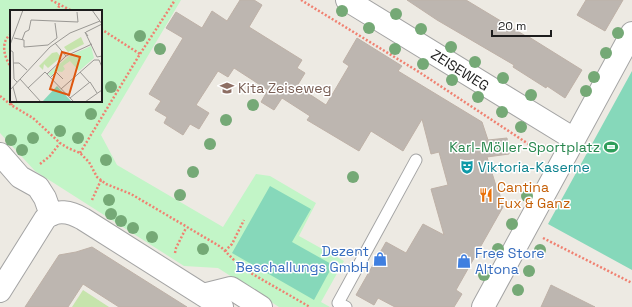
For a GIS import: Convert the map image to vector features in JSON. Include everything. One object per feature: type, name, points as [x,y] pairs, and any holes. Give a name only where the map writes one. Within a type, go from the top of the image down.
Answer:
[{"type":"street","name":"ZEISEWEG","points":[[347,0],[574,139]]},
{"type":"street","points":[[482,307],[632,34]]},
{"type":"street","points":[[0,154],[20,177],[32,183],[42,193],[51,215]]},
{"type":"street","points":[[0,291],[42,223],[51,215],[64,212],[77,215],[222,307]]},
{"type":"street","points":[[204,295],[231,288],[261,307]]},
{"type":"lane","points":[[346,307],[338,303],[416,160]]},
{"type":"path","points":[[51,0],[70,10]]},
{"type":"path","points":[[80,153],[140,54],[175,0]]},
{"type":"path","points":[[300,0],[419,72],[536,149],[574,139]]},
{"type":"path","points":[[57,10],[60,5]]},
{"type":"path","points":[[102,31],[140,54]]},
{"type":"path","points":[[10,35],[5,39],[3,46],[5,58],[10,66]]},
{"type":"path","points":[[0,96],[11,106],[33,118],[60,143],[80,153],[89,162],[101,180],[131,194],[225,251],[232,260],[242,268],[310,307]]},
{"type":"path","points":[[11,106],[13,102]]},
{"type":"path","points":[[32,183],[37,169],[55,151],[60,143]]},
{"type":"path","points":[[225,251],[232,244],[244,220]]},
{"type":"path","points":[[177,278],[179,271],[174,255],[186,228]]},
{"type":"path","points":[[526,229],[632,283]]},
{"type":"green space","points":[[0,0],[181,0],[101,135],[117,165],[223,227],[256,174],[270,176],[316,203],[299,236],[344,261],[321,302],[330,307],[279,307],[218,268],[184,266],[35,171],[0,133]]},
{"type":"green space","name":"Karl-Möller-Sportplatz","points":[[632,71],[632,270],[548,224]]},
{"type":"green space","points":[[270,186],[311,209],[292,242],[333,265],[314,300],[232,253]]},
{"type":"green space","points":[[83,290],[109,307],[72,307]]},
{"type":"building","name":"Viktoria-Kaserne","points":[[240,0],[254,0],[262,5],[249,27],[302,60],[297,68],[305,73],[297,86],[326,105],[349,66],[343,62],[357,38],[402,66],[398,71],[482,122],[488,140],[507,138],[509,154],[487,157],[503,207],[456,290],[462,294],[454,307],[395,307],[378,298],[374,305],[356,295],[386,242],[406,253],[423,224],[444,235],[431,189],[448,185],[439,152],[431,154],[422,119],[403,151],[371,131],[359,151],[307,120],[310,116],[282,98],[274,110],[261,102],[268,90],[234,68],[228,77],[218,71],[196,105],[209,113],[199,129],[190,124],[183,135],[164,123],[167,117],[155,110],[161,101],[149,94],[183,38],[166,28],[176,12],[202,28],[212,11],[227,21]]},
{"type":"building","points":[[407,0],[466,0],[582,70],[565,98],[547,86],[546,88],[513,67],[514,65],[437,20]]},
{"type":"building","points":[[586,0],[623,0],[605,31],[577,15]]},
{"type":"building","points":[[92,247],[187,307],[119,307],[83,284],[68,307],[25,307],[59,255]]},
{"type":"building","points":[[551,285],[595,307],[541,307]]},
{"type":"place","name":"Kita Zeiseweg","points":[[227,88]]},
{"type":"place","name":"Karl-Möller-Sportplatz","points":[[611,147]]},
{"type":"place","name":"Viktoria-Kaserne","points":[[467,167]]},
{"type":"place","name":"Cantina Fux & Ganz","points":[[486,195]]},
{"type":"place","name":"Dezent Beschallungs GmbH","points":[[380,259]]},
{"type":"place","name":"Free Store Altona","points":[[464,261]]}]
